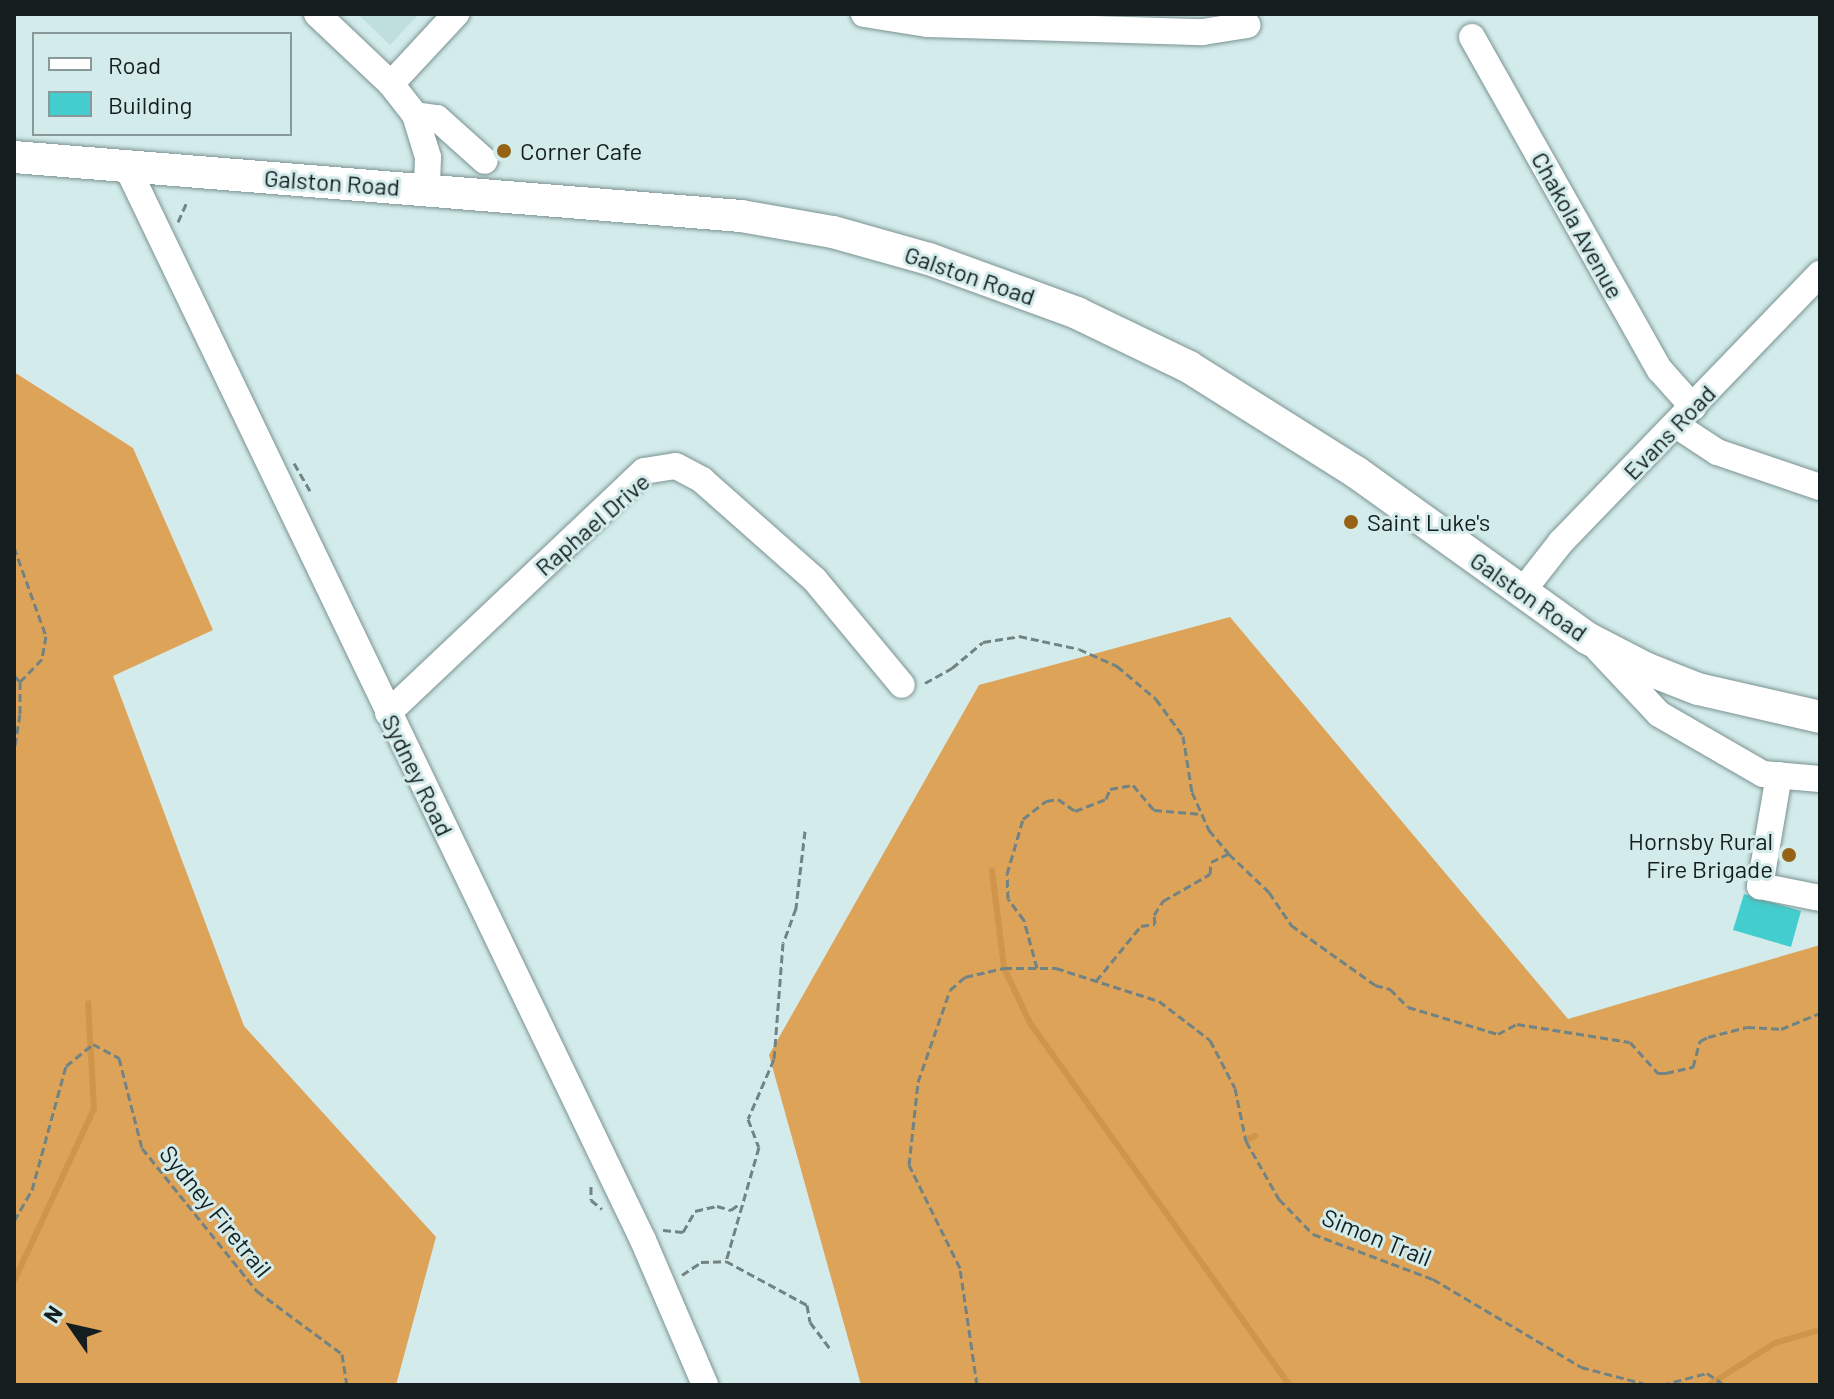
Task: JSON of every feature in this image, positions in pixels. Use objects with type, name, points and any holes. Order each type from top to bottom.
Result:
[{"type":"main road","name":"Galston Road","points":[[14,157],[427,189],[793,224],[902,251],[1006,285],[1077,313],[1189,367],[1356,472],[1587,638],[1698,689],[1820,717]]},
{"type":"street","points":[[317,14],[391,84],[415,115],[428,157],[427,189]]},
{"type":"street","points":[[391,84],[456,14]]},
{"type":"street","points":[[864,14],[928,24],[1188,32],[1247,25]]},
{"type":"street","name":"Chakola Avenue","points":[[1472,37],[1685,416],[1717,452],[1820,487]]},
{"type":"street","points":[[415,115],[437,118],[485,161]]},
{"type":"street","name":"Sydney Road","points":[[127,167],[643,1240],[705,1385]]},
{"type":"street","name":"Evans Road","points":[[1521,593],[1561,542],[1820,274]]},
{"type":"street","name":"Raphael Drive","points":[[388,713],[644,471],[676,466],[702,480],[815,580],[902,685]]},
{"type":"street","points":[[1587,638],[1659,714],[1763,774],[1820,779]]},
{"type":"street","points":[[1779,775],[1760,886],[1820,898]]},
{"type":"path","points":[[14,547],[46,636],[42,659],[20,682],[14,750]]},
{"type":"path","points":[[902,685],[924,684],[952,668],[983,642],[1019,636],[1079,649],[1117,666],[1156,699],[1183,736],[1192,792],[1202,814],[1229,854],[1269,892],[1291,925],[1375,985],[1390,989],[1408,1007],[1468,1029],[1498,1034],[1517,1024],[1630,1042],[1658,1073],[1666,1073],[1693,1067],[1700,1041],[1708,1037],[1747,1027],[1781,1029],[1820,1013]]},
{"type":"path","points":[[14,675],[20,682]]},
{"type":"path","points":[[14,765],[14,777]]},
{"type":"path","points":[[1037,968],[1024,920],[1008,899],[1007,874],[1023,819],[1046,801],[1058,799],[1075,811],[1106,799],[1110,789],[1133,785],[1154,810],[1202,814]]},
{"type":"path","points":[[726,1261],[759,1147],[748,1119],[774,1059],[783,943],[801,882],[805,831]]},
{"type":"path","points":[[1096,981],[1141,926],[1155,924],[1154,915],[1163,901],[1210,874],[1211,862],[1229,854]]},
{"type":"path","name":"Simon Trail","points":[[977,1385],[960,1268],[909,1165],[918,1082],[950,990],[965,977],[1037,968],[1056,968],[1159,1001],[1210,1040],[1235,1088],[1246,1141],[1279,1199],[1313,1234],[1433,1279],[1581,1367],[1649,1385]]},
{"type":"path","name":"Sydney Firetrail","points":[[14,1221],[32,1190],[66,1066],[93,1044],[119,1058],[142,1148],[257,1291],[342,1354],[347,1385]]},
{"type":"path","points":[[643,1240],[662,1229],[683,1232],[695,1211],[717,1206],[731,1210],[742,1201]]},
{"type":"path","points":[[665,1287],[701,1262],[726,1261],[807,1305],[810,1322],[832,1351]]},
{"type":"path","points":[[1662,1385],[1707,1373],[1724,1385]]},
{"type":"shaded area","points":[[358,14],[419,14],[390,45]]},
{"type":"shaded area","points":[[14,372],[133,448],[213,630],[113,676],[244,1026],[436,1237],[396,1385],[14,1385]]},
{"type":"shaded area","points":[[1230,617],[1568,1019],[1820,945],[1820,1385],[861,1385],[769,1055],[979,685]]},
{"type":"building","points":[[1744,894],[1801,911],[1791,947],[1733,930]]},
{"type":"waterway","points":[[992,871],[1004,968],[1030,1023],[1289,1385]]},
{"type":"waterway","points":[[14,1281],[94,1109],[88,1003]]},
{"type":"waterway","points":[[1247,1140],[1255,1136]]},
{"type":"waterway","points":[[1709,1385],[1775,1343],[1820,1330]]},
{"type":"place","name":"Corner Cafe","points":[[504,151]]},
{"type":"place","name":"Saint Luke's","points":[[1351,522]]},
{"type":"place","name":"Hornsby Rural Fire Brigade","points":[[1789,855]]}]
